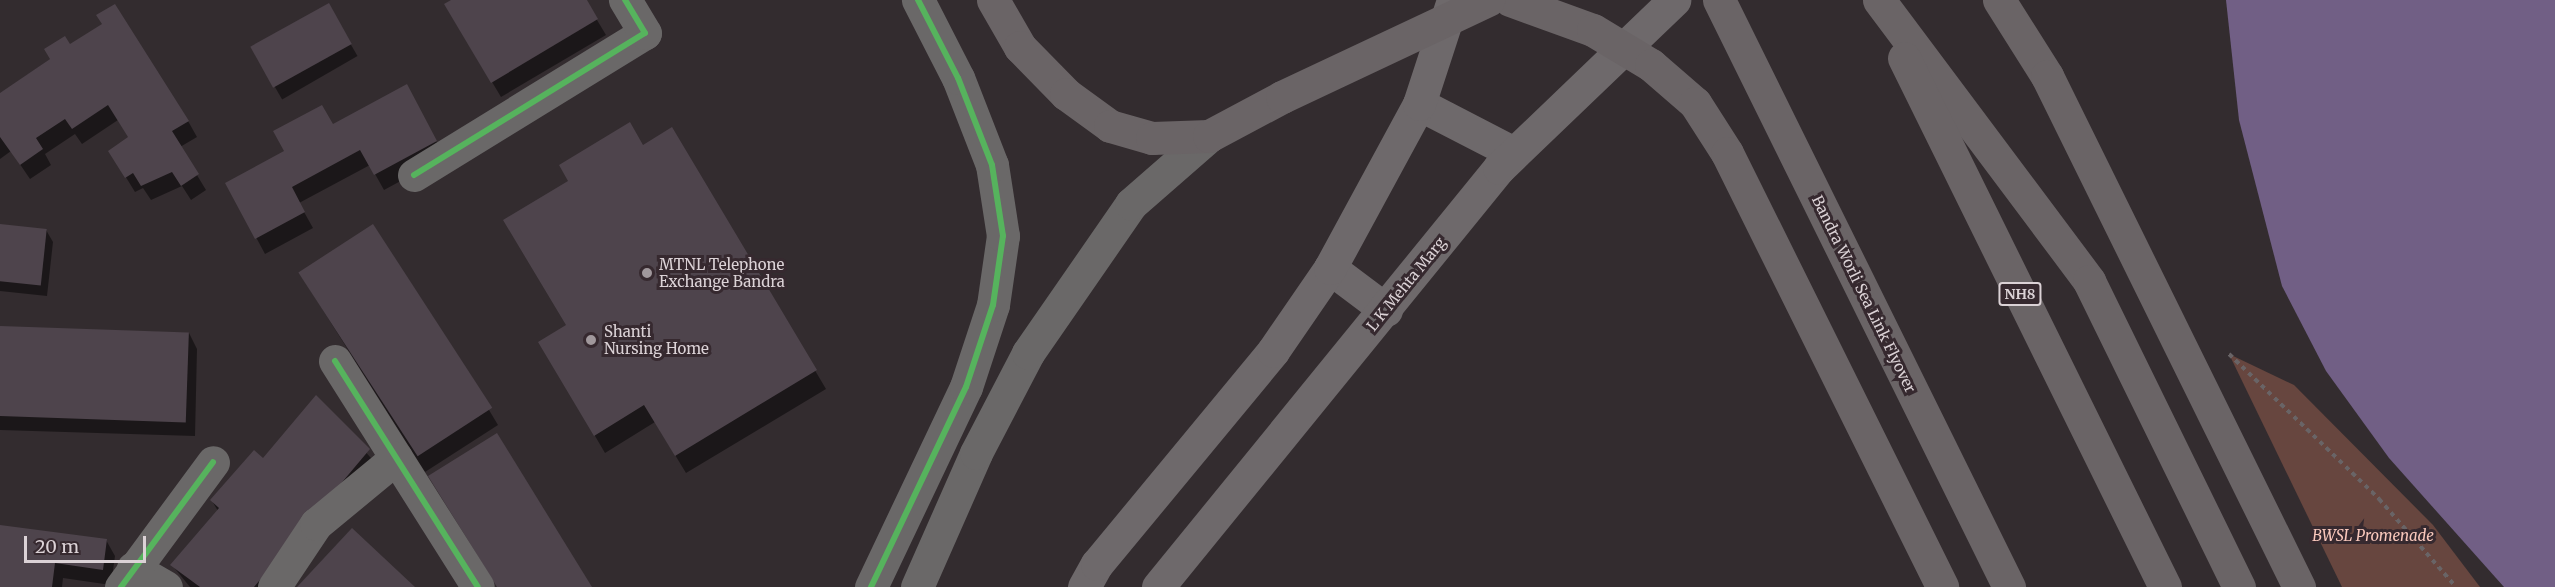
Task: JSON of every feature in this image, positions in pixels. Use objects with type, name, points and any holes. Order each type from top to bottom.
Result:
[{"type":"highway","points":[[993,0],[1020,47],[1066,94],[1110,126],[1152,138],[1209,136],[1281,97],[1488,0]]},
{"type":"highway","points":[[1510,0],[1593,30],[1651,65],[1695,104],[1727,153],[1942,587]]},
{"type":"highway","name":"Bandra Worli Sea Link Flyover","points":[[1719,0],[2009,587]]},
{"type":"highway","points":[[1877,0],[2090,281],[2239,587]]},
{"type":"highway","name":"NH8","points":[[1877,0],[2165,587]]},
{"type":"highway","points":[[1999,0],[2047,76],[2299,587]]},
{"type":"main road","points":[[1084,587],[1097,564],[1273,351],[1330,268],[1419,104],[1453,0]]},
{"type":"main road","name":"L K Mehta Marg","points":[[1158,587],[1514,153],[1674,0]]},
{"type":"main road","points":[[1419,104],[1514,153]]},
{"type":"main road","points":[[1330,268],[1386,310]]},
{"type":"street","points":[[414,175],[645,33],[625,0]]},
{"type":"street","points":[[871,587],[966,387],[993,306],[1003,236],[992,165],[958,78],[918,0]]},
{"type":"street","points":[[917,587],[976,453],[1041,333],[1131,204],[1209,136]]},
{"type":"street","points":[[335,361],[478,587]]},
{"type":"street","points":[[274,587],[316,524],[396,458]]},
{"type":"street","points":[[166,587],[127,577],[213,462]]},
{"type":"path","points":[[2229,354],[2379,499],[2456,587]]},
{"type":"green space","name":"BWSL Promenade","points":[[2229,354],[2294,385],[2433,525],[2480,587],[2342,587]]},
{"type":"shaded area","points":[[2226,0],[2555,0],[2555,587],[2504,587],[2389,458],[2326,371],[2282,286],[2239,120]]},
{"type":"building","points":[[451,0],[587,0],[598,19],[491,83],[444,4]]},
{"type":"building","points":[[329,3],[352,44],[273,88],[250,47]]},
{"type":"building","points":[[115,4],[189,121],[172,131],[199,174],[181,186],[172,172],[141,186],[133,173],[125,178],[108,151],[128,137],[108,105],[72,129],[65,119],[36,138],[43,149],[20,165],[0,137],[0,93],[50,59],[44,49],[65,36],[70,44],[102,24],[96,15]]},
{"type":"building","points":[[407,84],[437,141],[374,175],[360,150],[292,187],[305,212],[255,239],[225,183],[284,151],[273,131],[322,105],[333,124]]},
{"type":"building","name":"MTNL Telephone Exchange Bandra","points":[[630,122],[643,145],[672,127],[817,370],[675,456],[644,405],[594,436],[538,342],[566,325],[503,220],[568,181],[559,165]]},
{"type":"building","points":[[0,224],[47,229],[41,286],[0,281]]},
{"type":"building","points":[[373,224],[492,408],[418,456],[298,272]]},
{"type":"building","points":[[0,326],[189,333],[186,423],[0,416]]},
{"type":"building","points":[[316,395],[370,449],[254,587],[200,587],[170,565],[219,508],[210,500],[254,450],[263,458]]},
{"type":"building","points":[[497,433],[592,587],[497,587],[428,476]]},
{"type":"building","points":[[0,525],[107,539],[103,570],[55,563],[52,587],[0,587]]},
{"type":"building","points":[[352,528],[415,587],[297,587]]},
{"type":"cycle path","points":[[414,175],[645,33],[625,0]]},
{"type":"cycle path","points":[[871,587],[966,387],[993,305],[1003,236],[992,165],[958,78],[918,0]]},
{"type":"cycle path","points":[[335,361],[478,587]]},
{"type":"cycle path","points":[[121,587],[213,462]]},
{"type":"place","name":"MTNL Telephone Exchange Bandra","points":[[647,273]]},
{"type":"place","name":"Shanti Nursing Home","points":[[591,340]]}]
